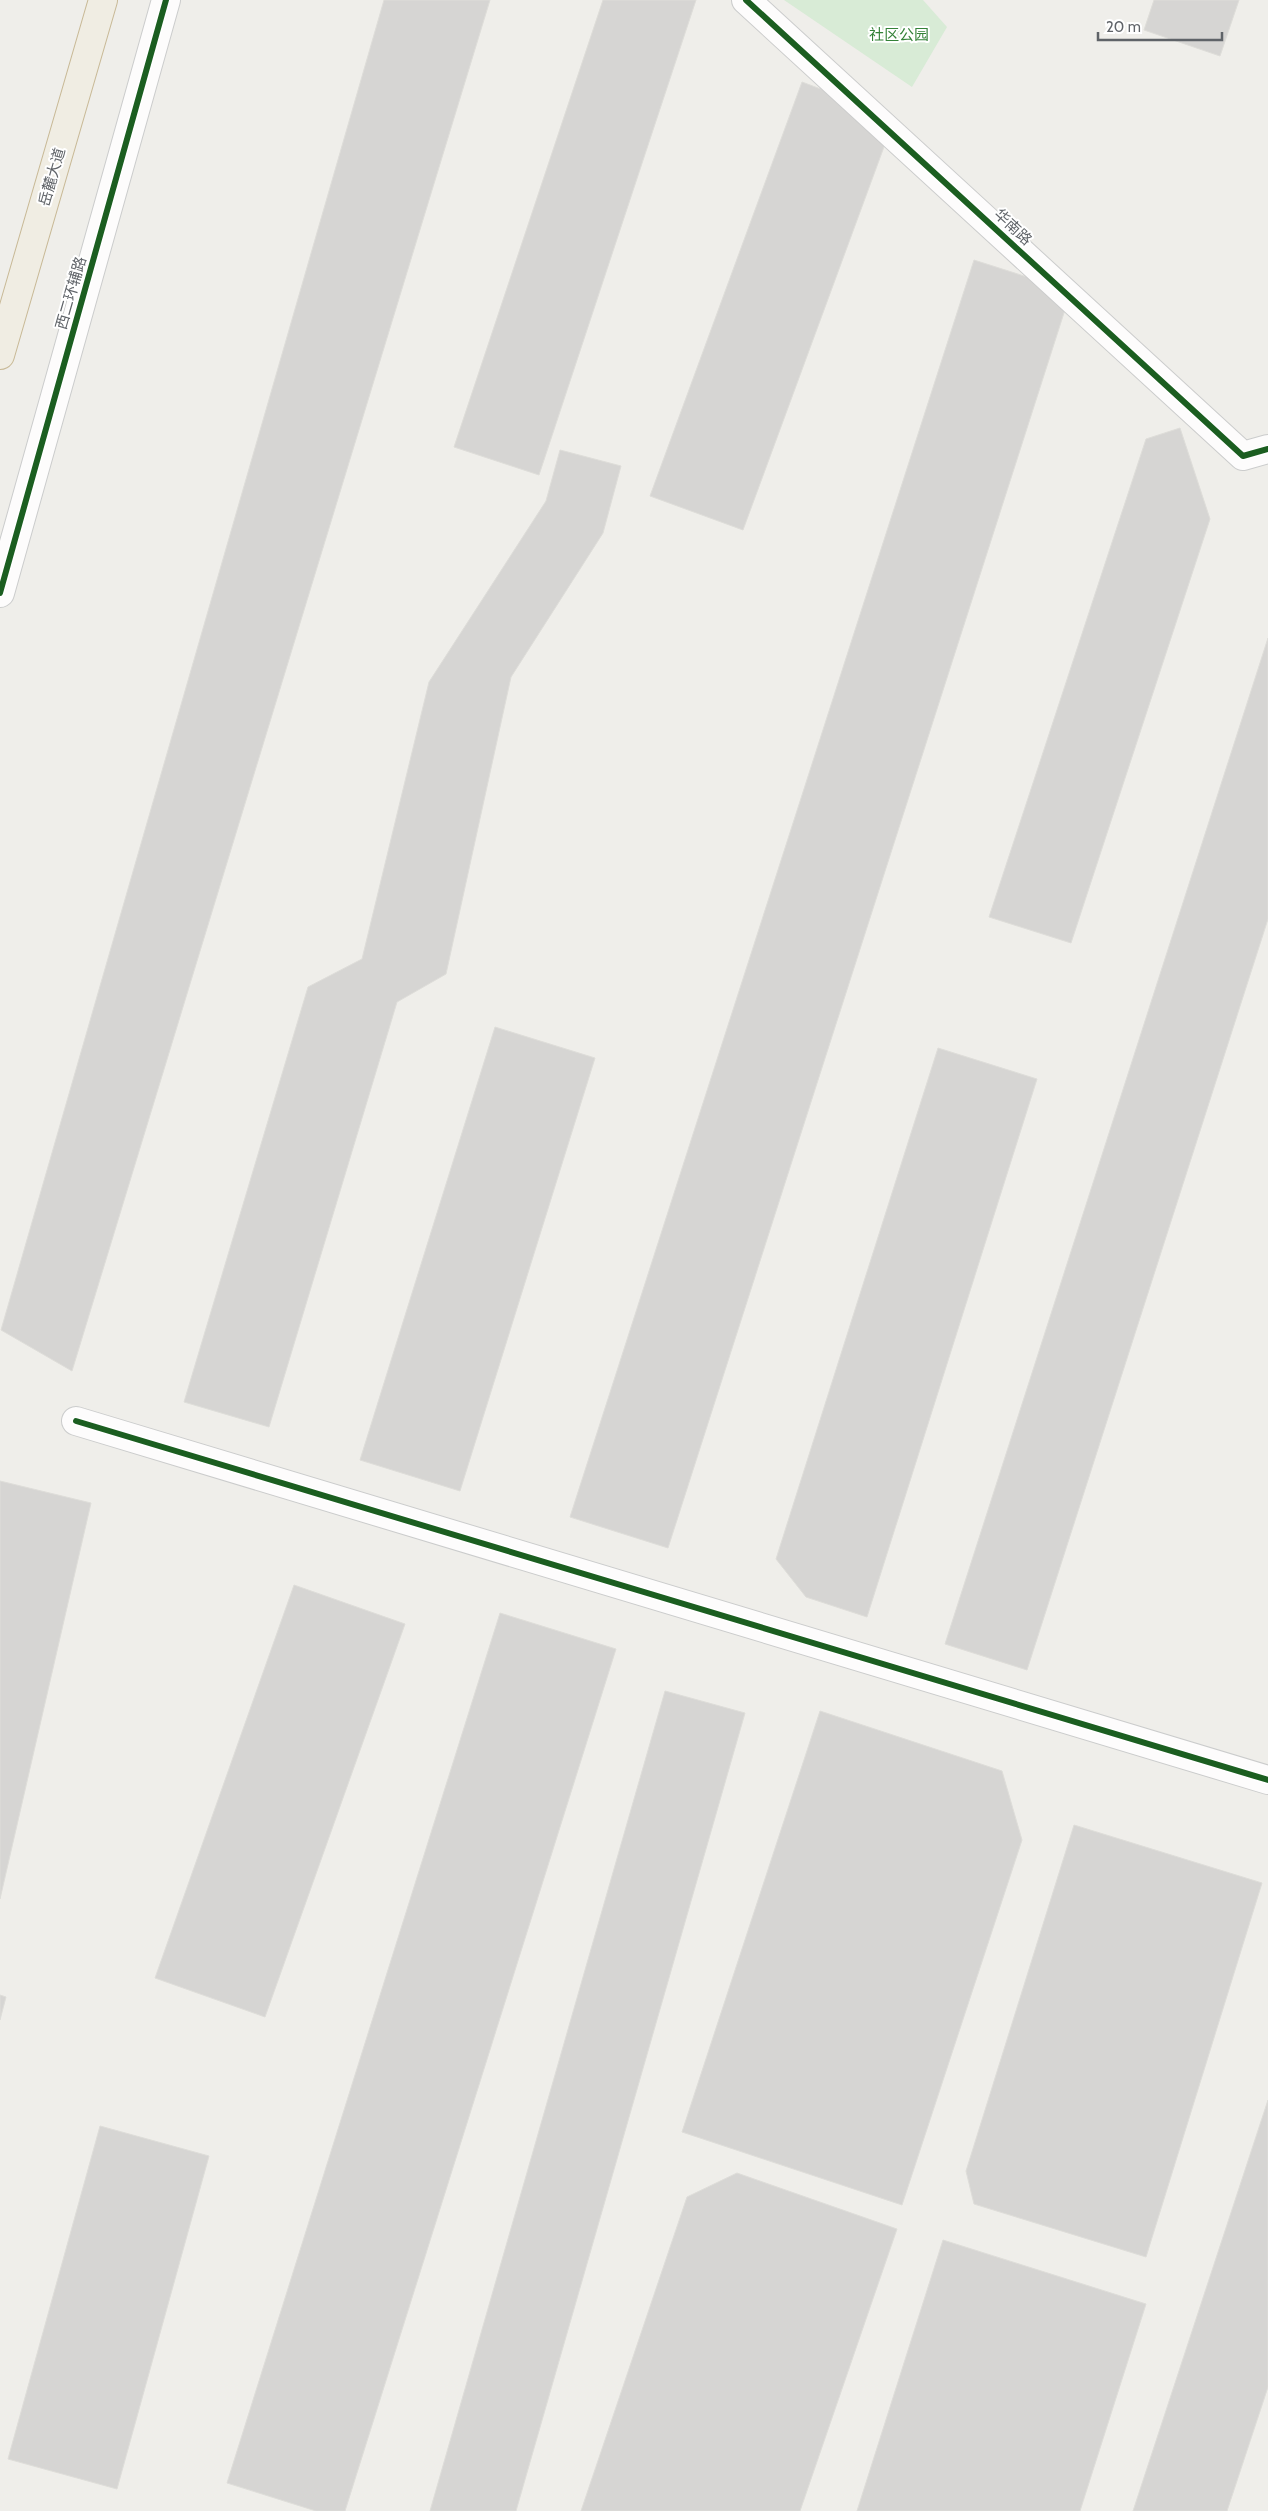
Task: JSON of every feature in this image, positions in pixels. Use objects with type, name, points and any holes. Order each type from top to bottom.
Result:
[{"type":"highway","name":"岳麓大道","points":[[0,355],[103,0]]},
{"type":"street","name":"西二环辅路","points":[[0,592],[166,0]]},
{"type":"street","name":"华南路","points":[[746,0],[1243,456],[1268,449]]},
{"type":"street","points":[[76,1421],[1268,1780]]},
{"type":"green space","name":"社区公园","points":[[784,0],[923,0],[947,27],[912,87]]},
{"type":"building","points":[[384,0],[490,0],[72,1371],[1,1330]]},
{"type":"building","points":[[603,0],[696,0],[539,475],[454,447]]},
{"type":"building","points":[[1154,0],[1239,0],[1220,56],[1144,30]]},
{"type":"building","points":[[802,82],[895,117],[743,530],[650,496]]},
{"type":"building","points":[[974,260],[1071,291],[668,1548],[570,1517]]},
{"type":"building","points":[[1180,428],[1210,519],[1071,943],[989,917],[1146,439]]},
{"type":"building","points":[[560,450],[621,466],[603,533],[511,677],[446,974],[397,1002],[269,1427],[184,1402],[308,987],[362,959],[429,682],[546,501]]},
{"type":"building","points":[[1268,638],[1268,919],[1027,1670],[945,1644]]},
{"type":"building","points":[[495,1027],[595,1058],[460,1491],[360,1460]]},
{"type":"building","points":[[938,1048],[1037,1079],[867,1617],[806,1597],[776,1559]]},
{"type":"building","points":[[0,1481],[91,1503],[0,1899]]},
{"type":"building","points":[[294,1585],[405,1624],[265,2017],[155,1978]]},
{"type":"building","points":[[500,1613],[616,1649],[345,2511],[316,2511],[227,2483]]},
{"type":"building","points":[[665,1691],[745,1713],[516,2511],[430,2511]]},
{"type":"building","points":[[820,1711],[1002,1771],[1022,1840],[902,2205],[682,2132]]},
{"type":"building","points":[[1074,1825],[1262,1883],[1146,2257],[974,2204],[966,2171]]},
{"type":"building","points":[[0,1995],[6,1997],[0,2020]]},
{"type":"building","points":[[1268,2100],[1268,2387],[1227,2511],[1133,2511]]},
{"type":"building","points":[[100,2126],[209,2156],[117,2489],[8,2459]]},
{"type":"building","points":[[737,2173],[897,2229],[800,2511],[581,2511],[687,2197]]},
{"type":"building","points":[[943,2240],[1146,2304],[1080,2511],[857,2511]]},
{"type":"cycle path","points":[[0,593],[166,0]]},
{"type":"cycle path","points":[[746,0],[1243,456],[1268,449]]},
{"type":"cycle path","points":[[76,1421],[1268,1780]]}]
